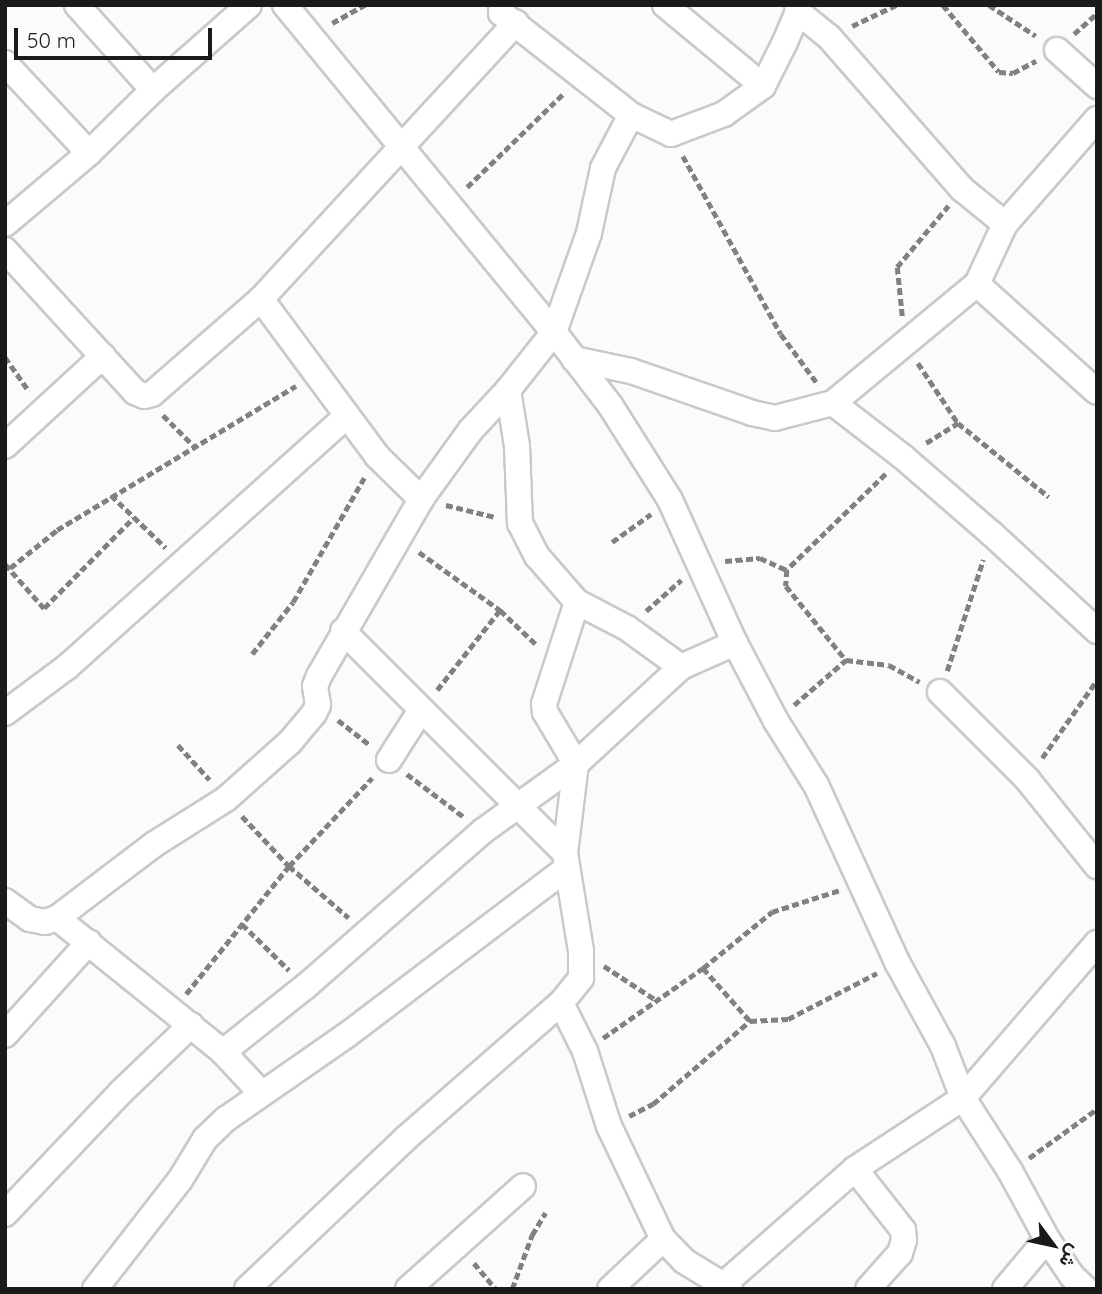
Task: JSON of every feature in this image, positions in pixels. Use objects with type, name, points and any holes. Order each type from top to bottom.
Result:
[{"type":"street","points":[[76,5],[153,90]]},
{"type":"street","points":[[9,215],[89,153],[153,90],[249,5]]},
{"type":"street","points":[[285,5],[554,332],[610,405],[670,500],[735,643],[776,721],[816,785],[897,962],[931,1022],[963,1098],[1077,1284]]},
{"type":"street","points":[[665,5],[763,86]]},
{"type":"street","points":[[5,250],[135,391],[144,396],[152,394],[261,299],[401,144],[509,14],[631,115],[671,134],[724,114],[763,86],[797,9],[829,37],[962,189],[1005,224]]},
{"type":"street","points":[[1057,50],[1097,86]]},
{"type":"street","points":[[5,63],[89,153]]},
{"type":"street","points":[[5,901],[30,919],[45,922],[57,918],[153,845],[226,799],[290,742],[318,705],[315,686],[343,631],[421,499],[470,430],[508,390],[554,332],[589,233],[603,168],[631,115]]},
{"type":"street","points":[[574,359],[631,371],[752,413],[775,418],[833,403],[978,284],[1005,224],[1097,119]]},
{"type":"street","points":[[978,284],[1097,392]]},
{"type":"street","points":[[261,299],[377,456],[421,499]]},
{"type":"street","points":[[5,446],[103,356]]},
{"type":"street","points":[[508,390],[517,446],[520,523],[537,556],[577,601],[626,628],[681,667]]},
{"type":"street","points":[[833,403],[903,457],[992,534],[1097,631]]},
{"type":"street","points":[[5,713],[67,667],[347,416]]},
{"type":"street","points":[[247,1289],[406,1139],[561,1003],[581,978],[581,951],[566,861],[576,764],[545,712],[545,695],[558,666],[577,601]]},
{"type":"street","points":[[343,631],[566,861]]},
{"type":"street","points":[[223,1052],[306,986],[483,831],[576,764],[681,667],[735,643]]},
{"type":"street","points":[[940,692],[1027,779],[1097,866]]},
{"type":"street","points":[[389,760],[421,710]]},
{"type":"street","points":[[95,1289],[180,1180],[205,1139],[226,1119],[347,1035],[566,861]]},
{"type":"street","points":[[57,918],[223,1052],[262,1094]]},
{"type":"street","points":[[5,1035],[89,942]]},
{"type":"street","points":[[561,1003],[586,1051],[610,1126],[663,1239],[684,1261],[726,1287],[855,1169],[963,1098],[1097,943]]},
{"type":"street","points":[[5,1214],[121,1092],[181,1018]]},
{"type":"street","points":[[855,1169],[903,1230],[904,1240],[900,1253],[868,1289]]},
{"type":"street","points":[[408,1289],[523,1185]]},
{"type":"street","points":[[610,1289],[663,1239]]},
{"type":"street","points":[[1004,1289],[1047,1239]]},
{"type":"path","points":[[310,35],[365,5]]},
{"type":"path","points":[[829,37],[896,5]]},
{"type":"path","points":[[943,5],[999,72],[1013,73],[1057,50],[989,5]]},
{"type":"path","points":[[449,205],[583,75]]},
{"type":"path","points":[[671,134],[781,334],[833,403]]},
{"type":"path","points":[[962,189],[897,267],[905,344],[958,424],[1049,496]]},
{"type":"path","points":[[5,357],[42,411]]},
{"type":"path","points":[[133,517],[44,608],[8,566],[111,495],[318,373]]},
{"type":"path","points":[[144,396],[195,447]]},
{"type":"path","points":[[958,424],[903,457],[787,570],[786,586],[846,660],[889,665],[940,692],[992,534]]},
{"type":"path","points":[[251,654],[293,602],[377,456]]},
{"type":"path","points":[[111,495],[182,563]]},
{"type":"path","points":[[421,499],[520,523]]},
{"type":"path","points":[[612,542],[670,500]]},
{"type":"path","points":[[398,537],[500,610],[558,666]]},
{"type":"path","points":[[626,628],[700,563],[760,558],[787,570]]},
{"type":"path","points":[[421,710],[500,610]]},
{"type":"path","points":[[776,721],[846,660]]},
{"type":"path","points":[[1027,779],[1097,680]]},
{"type":"path","points":[[318,705],[483,831]]},
{"type":"path","points":[[177,745],[289,866],[366,932]]},
{"type":"path","points":[[181,1018],[242,924],[289,866],[389,760]]},
{"type":"path","points":[[586,1051],[703,968],[772,912],[862,883]]},
{"type":"path","points":[[242,924],[306,986]]},
{"type":"path","points":[[581,951],[656,1000]]},
{"type":"path","points":[[610,1126],[653,1104],[750,1021],[788,1019],[897,962]]},
{"type":"path","points":[[703,968],[750,1021]]},
{"type":"path","points":[[1010,1171],[1097,1109]]},
{"type":"path","points":[[512,1289],[532,1235],[545,1213]]},
{"type":"path","points":[[458,1243],[496,1289]]}]
